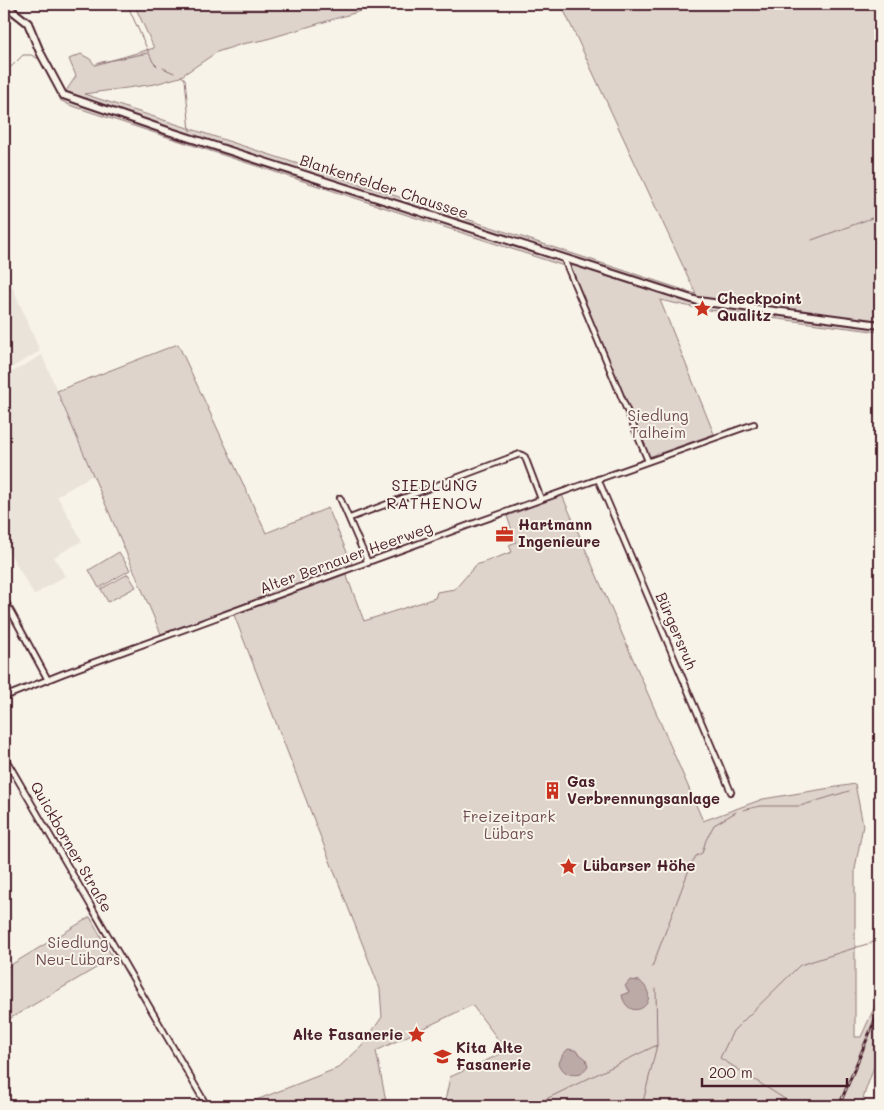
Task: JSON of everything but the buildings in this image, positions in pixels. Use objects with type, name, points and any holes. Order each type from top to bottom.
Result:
[{"type":"street","points":[[4,4],[7,9]]},
{"type":"street","name":"Blankenfelder Chaussee","points":[[7,9],[28,22],[40,52],[63,95],[168,131],[698,301],[880,325]]},
{"type":"street","points":[[564,259],[648,461]]},
{"type":"street","name":"Alter Bernauer Heerweg","points":[[4,697],[542,499],[754,424]]},
{"type":"street","points":[[350,518],[520,454],[525,457],[542,499]]},
{"type":"street","name":"Bürgersruh","points":[[598,479],[732,792]]},
{"type":"street","points":[[340,498],[368,563]]},
{"type":"street","points":[[4,599],[48,680]]},
{"type":"street","name":"Quickborner Straße","points":[[4,756],[207,1106]]},
{"type":"shaded area","points":[[4,267],[40,351],[4,372]]},
{"type":"shaded area","points":[[42,355],[93,475],[57,496],[82,541],[54,557],[65,576],[34,595],[4,543],[4,377]]},
{"type":"shaded area","points":[[630,980],[640,981],[647,989],[649,997],[643,1008],[631,1009],[626,1004],[622,995],[629,992],[625,986]]},
{"type":"shaded area","points":[[568,1049],[575,1050],[586,1059],[588,1066],[581,1074],[573,1075],[567,1073],[561,1067],[559,1063],[563,1054]]},
{"type":"green space","name":"Siedlung Talheim","points":[[134,4],[384,4],[217,52],[180,77],[155,84],[84,94],[696,294],[561,4],[880,4],[880,332],[701,309],[660,300],[714,434],[646,458],[567,267],[69,105],[60,100],[76,76],[69,59],[81,54],[90,59],[95,65],[154,48]]},
{"type":"green space","points":[[178,344],[266,533],[328,508],[352,564],[161,634],[57,391]]},
{"type":"green space","name":"Freizeitpark Lübars","points":[[562,495],[703,821],[763,799],[855,784],[863,825],[855,869],[855,1037],[861,1037],[880,995],[880,1051],[861,1106],[444,1106],[450,1077],[507,1051],[472,1005],[376,1051],[387,1106],[241,1106],[338,1068],[362,1046],[382,1017],[380,989],[234,615],[346,574],[364,621],[435,598],[437,592],[455,589],[476,565],[512,552],[509,545],[516,542],[507,516]]},
{"type":"green space","points":[[119,552],[130,570],[99,588],[89,570]]},
{"type":"green space","points":[[128,574],[136,587],[108,602],[101,589]]},
{"type":"green space","name":"Siedlung Neu-Lübars","points":[[90,917],[113,958],[4,1022],[4,969]]},
{"type":"waterway","points":[[127,4],[153,62],[157,66]]},
{"type":"waterway","points":[[97,63],[148,53]]},
{"type":"waterway","points":[[11,67],[23,55],[31,55],[41,60]]},
{"type":"waterway","points":[[163,68],[174,73]]},
{"type":"waterway","points":[[181,76],[185,79],[190,131]]},
{"type":"waterway","points":[[812,240],[880,215]]},
{"type":"waterway","points":[[743,810],[760,806],[800,806],[849,791]]},
{"type":"waterway","points":[[691,864],[696,856],[702,853],[714,825],[736,812]]},
{"type":"waterway","points":[[652,967],[690,867]]},
{"type":"waterway","points":[[796,1106],[720,1058],[733,1031],[800,965],[880,940]]},
{"type":"waterway","points":[[642,1106],[657,1045],[656,989]]},
{"type":"waterway","points":[[540,1102],[657,1045]]},
{"type":"railway","points":[[839,1106],[880,1008]]},
{"type":"place","name":"Checkpoint Qualitz","points":[[703,308]]},
{"type":"place","name":"Hartmann Ingenieure","points":[[504,534]]},
{"type":"place","name":"Gas Verbrennungsanlage","points":[[553,791]]},
{"type":"place","name":"Lübarser Höhe","points":[[569,866]]},
{"type":"place","name":"Alte Fasanerie","points":[[417,1035]]},
{"type":"place","name":"Kita Alte Fasanerie","points":[[442,1057]]},
{"type":"district","name":"SIEDLUNG RATHENOW","points":[[435,494]]}]
